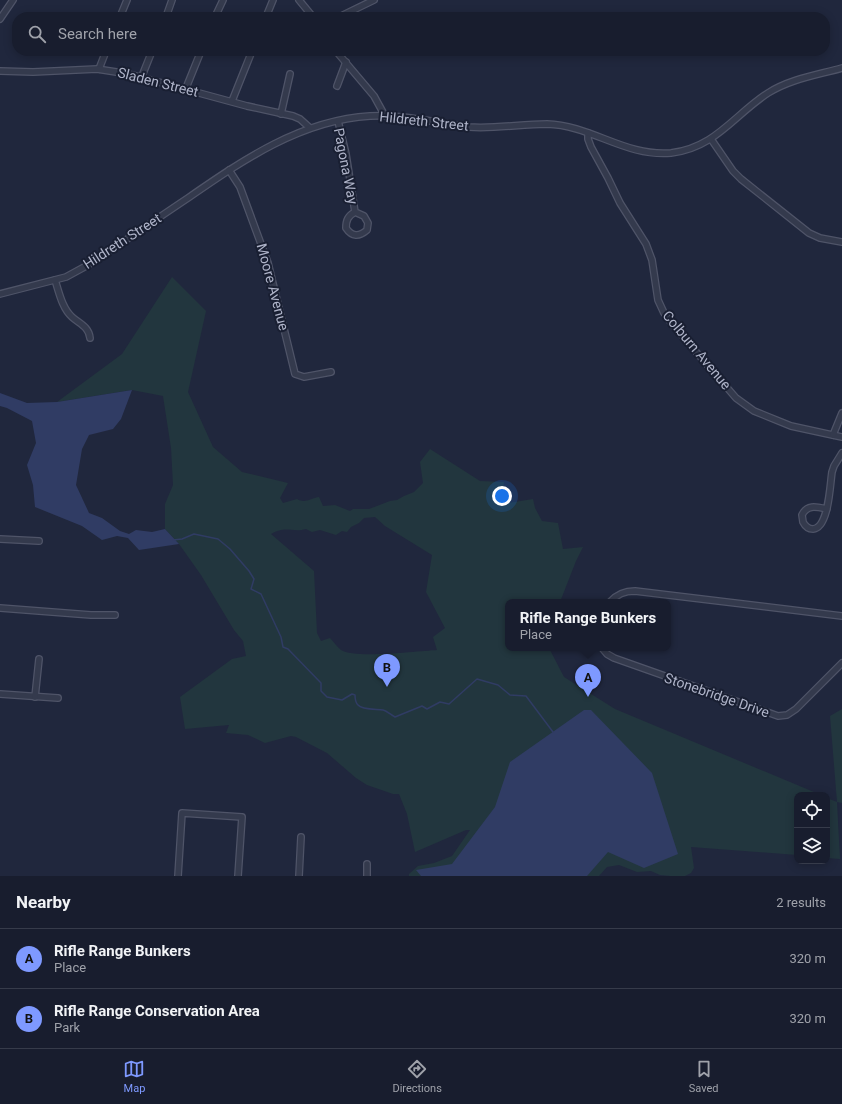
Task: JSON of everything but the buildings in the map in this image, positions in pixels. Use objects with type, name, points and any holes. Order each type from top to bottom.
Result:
[{"type":"street","points":[[0,20],[13,0]]},
{"type":"street","points":[[122,12],[127,0]]},
{"type":"street","points":[[168,12],[172,0]]},
{"type":"street","points":[[218,12],[222,0]]},
{"type":"street","points":[[268,12],[273,0]]},
{"type":"street","points":[[299,0],[309,12]]},
{"type":"street","points":[[349,12],[374,0]]},
{"type":"street","points":[[99,69],[104,56]]},
{"type":"street","points":[[142,76],[150,56]]},
{"type":"street","points":[[186,88],[199,56]]},
{"type":"street","points":[[232,101],[250,56]]},
{"type":"street","points":[[341,56],[374,96],[385,116]]},
{"type":"street","points":[[337,86],[346,62]]},
{"type":"street","name":"Hildreth Street","points":[[0,294],[66,277],[88,265],[229,170],[284,138],[310,128],[338,121],[369,116],[409,117],[471,127],[494,128],[548,124],[588,133],[641,152],[657,154],[672,153],[690,149],[711,139],[723,131],[767,94],[785,84],[842,68]]},
{"type":"street","name":"Sladen Street","points":[[0,71],[33,72],[99,69],[142,76],[300,119],[310,128]]},
{"type":"street","points":[[281,114],[290,74]]},
{"type":"street","name":"Pagona Way","points":[[338,121],[346,154],[355,212]]},
{"type":"street","name":"Colburn Avenue","points":[[588,133],[588,139],[591,147],[620,203],[646,244],[652,260],[658,300],[664,313],[672,324],[736,398],[754,411],[791,426],[842,437]]},
{"type":"street","points":[[711,139],[733,171],[748,185],[809,233],[820,238],[842,242]]},
{"type":"street","name":"Moore Avenue","points":[[229,170],[240,187],[268,263],[295,374],[304,377],[331,372]]},
{"type":"street","name":"Pagona Way","points":[[355,212],[364,216],[368,223],[367,230],[359,235],[350,233],[346,228],[347,219],[355,212]]},
{"type":"street","points":[[55,280],[68,313],[88,330],[90,338]]},
{"type":"street","points":[[833,435],[842,413]]},
{"type":"street","points":[[827,509],[812,507],[806,509],[802,515],[804,525],[810,528],[818,527],[823,520],[827,509],[832,472],[842,453]]},
{"type":"street","points":[[0,539],[39,541]]},
{"type":"street","points":[[612,599],[622,592],[634,591],[842,616]]},
{"type":"street","points":[[0,608],[91,616],[115,615]]},
{"type":"street","name":"Stonebridge Drive","points":[[606,651],[614,658],[778,716],[787,715],[796,709],[842,663]]},
{"type":"street","points":[[35,696],[39,659]]},
{"type":"street","points":[[0,694],[58,698]]},
{"type":"street","points":[[178,876],[182,813],[242,817],[238,876]]},
{"type":"street","points":[[299,876],[301,837]]},
{"type":"street","points":[[367,864],[367,876]]},
{"type":"shaded area","points":[[172,277],[206,311],[188,392],[213,447],[242,472],[288,483],[280,498],[283,503],[297,499],[305,501],[319,497],[323,506],[335,505],[350,511],[353,509],[369,509],[397,500],[414,492],[423,483],[420,462],[430,449],[480,481],[504,482],[503,500],[508,503],[533,499],[535,508],[542,521],[558,523],[563,549],[583,547],[561,599],[505,599],[505,651],[551,651],[564,677],[615,709],[814,792],[794,792],[794,855],[691,847],[694,868],[691,873],[685,876],[660,875],[651,871],[637,872],[619,865],[607,867],[599,876],[409,876],[409,874],[418,866],[434,863],[452,856],[470,830],[466,830],[415,852],[407,814],[399,794],[393,794],[367,785],[356,778],[327,753],[296,737],[291,736],[265,743],[248,735],[226,733],[229,725],[185,729],[180,697],[232,659],[246,656],[243,641],[234,630],[201,575],[179,544],[165,529],[165,504],[173,485],[171,448],[163,396],[132,390],[57,402],[122,354]],"holes":[[[375,517],[385,526],[432,555],[426,592],[445,628],[433,637],[437,650],[387,654],[348,653],[341,650],[330,638],[321,641],[317,633],[314,571],[271,534],[281,530],[306,529],[312,532],[320,530],[336,535],[342,531],[347,532],[351,527],[359,523],[364,518]]]},
{"type":"shaded area","points":[[842,709],[842,803],[837,802],[830,716]]},
{"type":"shaded area","points":[[830,799],[837,802],[840,859],[830,858]]},
{"type":"water","points":[[132,390],[121,419],[113,429],[89,435],[82,449],[76,485],[89,513],[102,518],[120,531],[129,534],[136,530],[152,532],[165,529],[179,544],[139,550],[128,538],[117,536],[102,540],[82,526],[35,507],[33,485],[27,465],[36,443],[32,421],[0,406],[0,393],[27,403],[57,402]]},
{"type":"water","points":[[584,710],[591,710],[652,773],[678,854],[644,868],[608,852],[587,876],[421,876],[416,870],[452,864],[495,807],[510,762]]},
{"type":"waterway","points":[[173,540],[182,539],[194,534],[218,539],[230,549],[254,579],[251,589],[261,594],[281,637],[283,647],[288,649],[321,683],[321,691],[327,697],[342,700],[352,694],[355,695],[355,699],[360,707],[366,709],[383,710],[395,717],[422,706],[427,709],[440,702],[449,704],[477,679],[498,685],[510,695],[526,696],[553,732]]},
{"type":"place","name":"Rifle Range Conservation Area","points":[[387,687]]},
{"type":"place","name":"Rifle Range Bunkers","points":[[588,697]]}]
